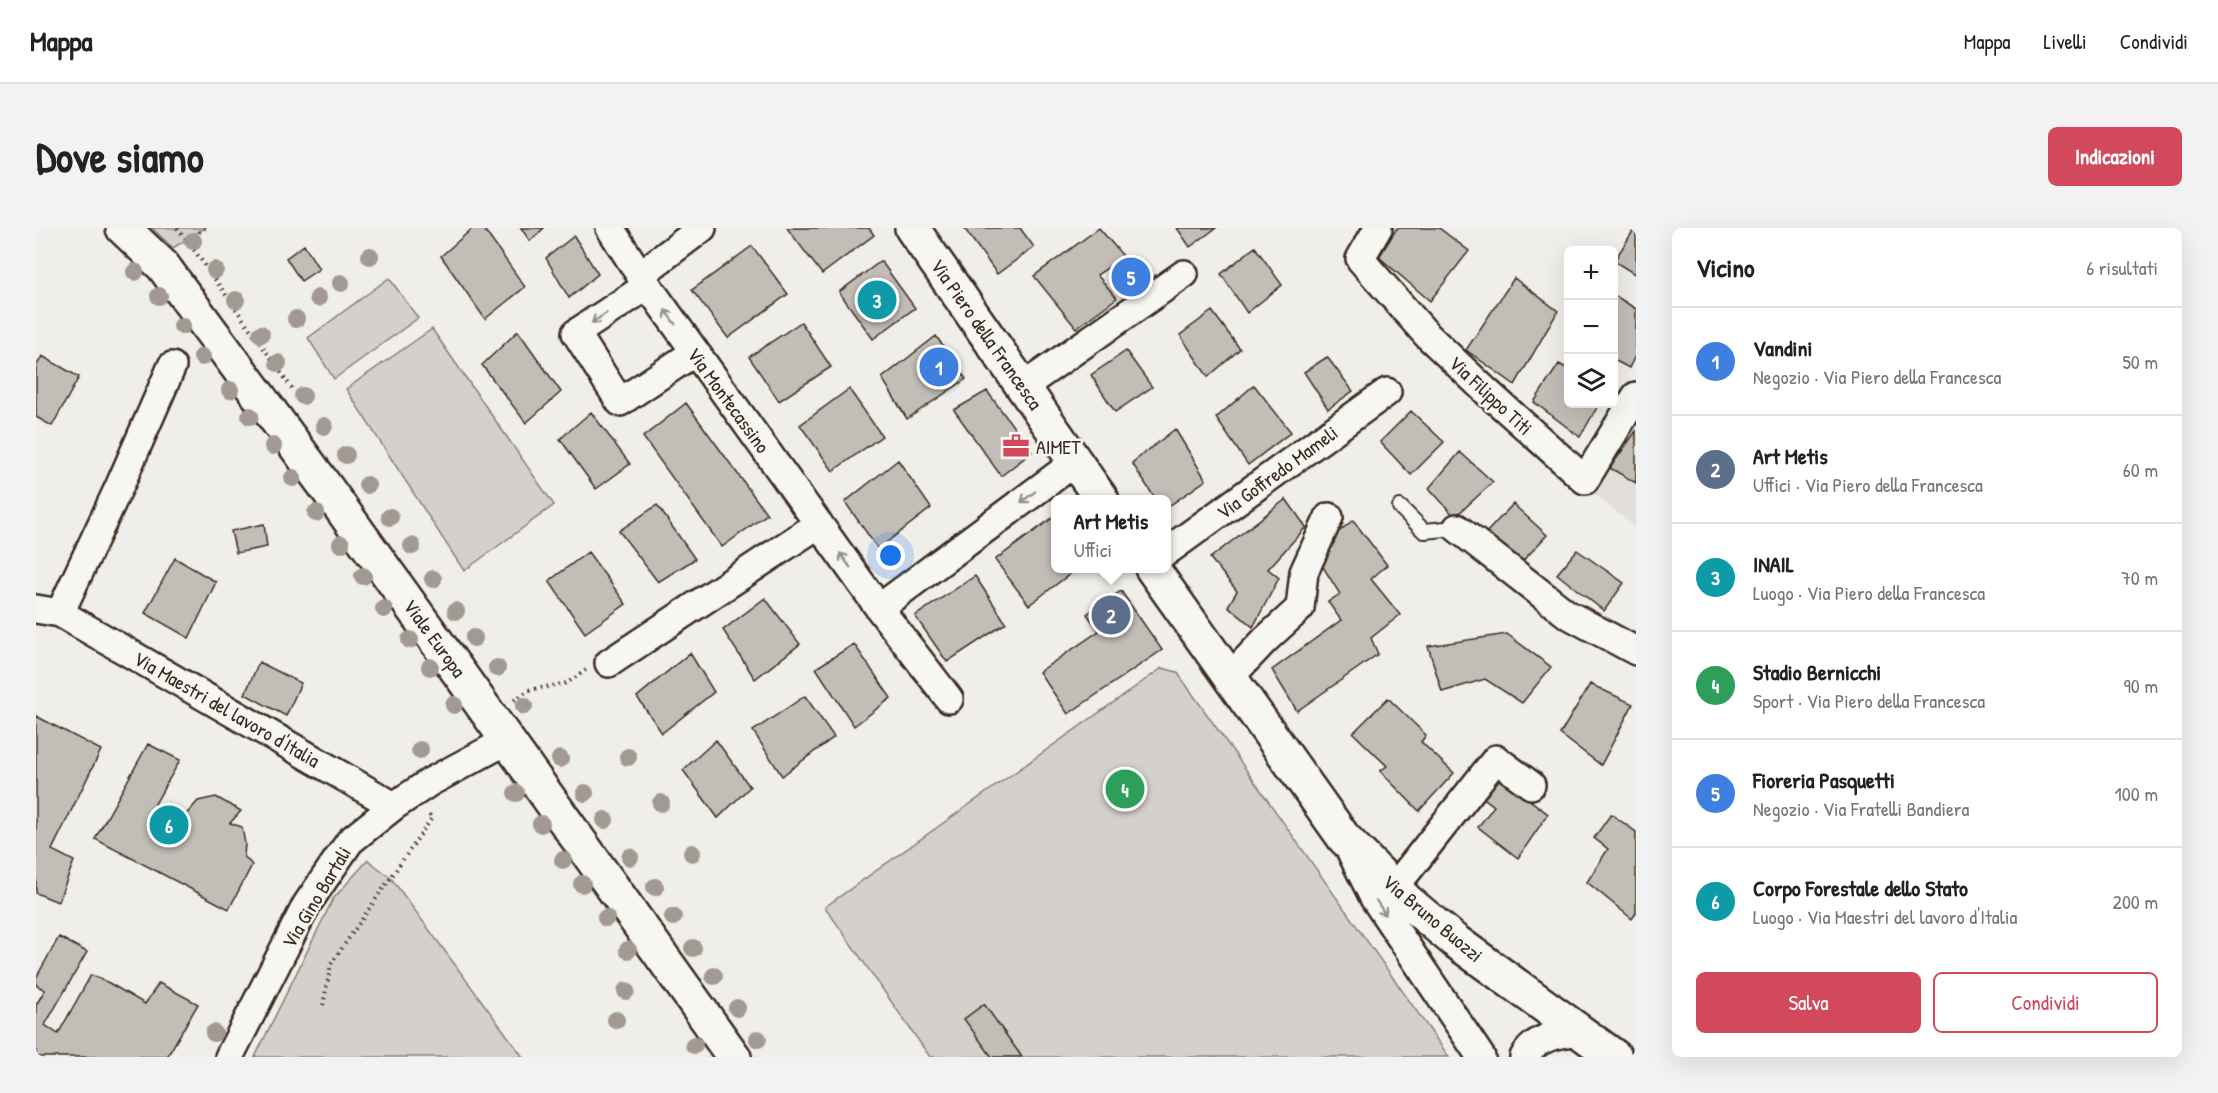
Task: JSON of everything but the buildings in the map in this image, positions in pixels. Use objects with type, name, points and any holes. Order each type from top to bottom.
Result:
[{"type":"main road","name":"Viale Europa","points":[[123,228],[163,266],[328,490],[734,1057]]},
{"type":"main road","name":"Via Piero della Francesca","points":[[916,230],[1098,495]]},
{"type":"main road","points":[[1156,573],[1230,677]]},
{"type":"main road","name":"Via Bruno Buozzi","points":[[1230,677],[1344,838],[1394,888],[1455,941],[1615,1057]]},
{"type":"street","name":"Via Montecassino","points":[[610,228],[643,280],[879,608],[949,699]]},
{"type":"street","points":[[695,352],[620,402],[576,333],[643,280],[702,228]]},
{"type":"street","name":"Via Filippo Titi","points":[[1378,228],[1360,259],[1436,343],[1486,392],[1585,480],[1636,396]]},
{"type":"street","points":[[1024,386],[1184,274]]},
{"type":"street","name":"Via Maestri del lavoro d'Italia","points":[[172,366],[120,485],[48,611],[403,800]]},
{"type":"street","name":"Via Goffredo Mameli","points":[[1171,549],[1387,392]]},
{"type":"street","points":[[879,608],[1075,462]]},
{"type":"street","points":[[1230,677],[1264,640],[1300,608],[1304,572],[1329,517]]},
{"type":"street","points":[[609,663],[819,524]]},
{"type":"street","points":[[1457,528],[1567,614],[1636,651]]},
{"type":"street","name":"Via Gino Bartali","points":[[229,1057],[307,904],[350,841],[430,782],[508,740]]},
{"type":"street","points":[[1394,888],[1496,759],[1531,785]]},
{"type":"street","points":[[1344,838],[1374,898],[1481,1057]]},
{"type":"street","points":[[1524,1057],[1539,1041],[1552,1035],[1579,1031]]},
{"type":"lane","points":[[1400,507],[1424,531],[1457,528]]},
{"type":"path","points":[[177,228],[187,240],[205,228]]},
{"type":"path","points":[[513,700],[529,690],[567,682],[590,668],[609,663]]},
{"type":"path","points":[[323,1005],[331,964],[432,818],[403,800]]},
{"type":"shaded area","points":[[152,228],[205,228],[173,248]]},
{"type":"shaded area","points":[[389,278],[418,318],[334,379],[308,338]]},
{"type":"shaded area","points":[[432,329],[554,505],[464,571],[346,389]]},
{"type":"shaded area","points":[[1636,419],[1636,528],[1592,492]]},
{"type":"shaded area","points":[[1162,668],[1177,672],[1449,1057],[930,1057],[825,907]]},
{"type":"shaded area","points":[[368,860],[391,878],[523,1057],[255,1057],[333,899]]},
{"type":"place","name":"Fioreria Pasquetti","points":[[1131,277]]},
{"type":"place","name":"INAIL","points":[[877,300]]},
{"type":"place","name":"Vandini","points":[[939,367]]},
{"type":"place","name":"AIMET","points":[[1016,446]]},
{"type":"place","name":"Art Metis","points":[[1111,615]]},
{"type":"place","name":"Stadio Bernicchi","points":[[1125,789]]},
{"type":"place","name":"Corpo Forestale dello Stato","points":[[169,825]]}]
